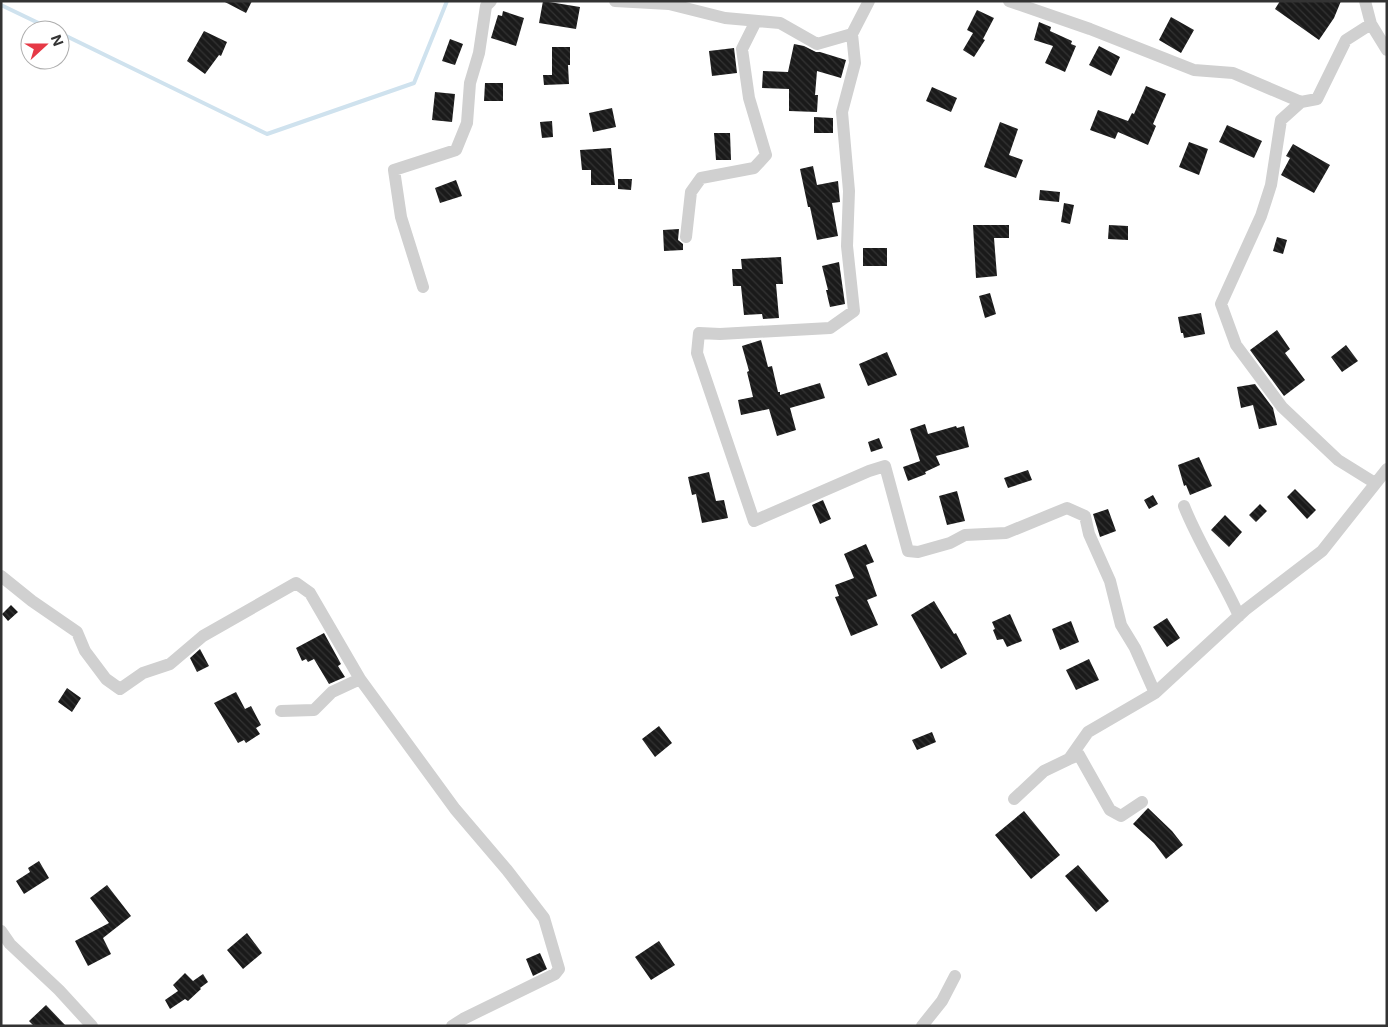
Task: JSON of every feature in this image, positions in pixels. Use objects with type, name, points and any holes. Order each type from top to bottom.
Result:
[{"type":"street","points":[[423,287],[401,217],[394,170],[456,150],[467,123],[470,83],[480,53],[486,6],[491,1]]},
{"type":"street","points":[[615,1],[669,4],[725,18],[780,23],[817,44],[852,34]]},
{"type":"street","points":[[869,1],[852,34],[855,63],[842,112],[849,191],[847,246],[854,311],[830,328],[720,334],[699,333],[697,353],[754,521],[869,471],[885,466],[908,551],[918,552],[965,535],[1006,533],[1066,508],[1076,512],[1084,516],[1092,542],[1110,582],[1121,626],[1135,648],[1155,692]]},
{"type":"street","points":[[1009,1],[1194,70],[1233,73],[1301,102]]},
{"type":"street","points":[[1365,1],[1371,24],[1387,50]]},
{"type":"street","points":[[686,237],[691,192],[700,178],[754,168],[766,155],[749,98],[742,49],[756,21]]},
{"type":"street","points":[[1371,24],[1346,40],[1317,99],[1301,102],[1281,120],[1271,185],[1261,216],[1220,304],[1236,346],[1282,407],[1338,460],[1375,483]]},
{"type":"street","points":[[1069,759],[1088,732],[1155,692],[1239,616],[1322,551],[1387,469]]},
{"type":"street","points":[[1184,506],[1193,529],[1239,616]]},
{"type":"street","points":[[1,576],[32,601],[77,632],[84,651],[106,678],[120,689],[144,673],[170,664],[203,636],[296,583],[310,593],[360,679],[455,810],[507,870],[544,918],[559,969],[555,974],[464,1018],[452,1026]]},
{"type":"street","points":[[281,711],[314,710],[332,692],[360,679]]},
{"type":"street","points":[[1014,799],[1044,771],[1079,755],[1110,810],[1121,816],[1142,802]]},
{"type":"street","points":[[1,931],[10,944],[59,990],[92,1026]]},
{"type":"street","points":[[922,1026],[942,1001],[955,976]]},
{"type":"building","points":[[223,1],[252,1],[246,13]]},
{"type":"building","points":[[543,1],[580,7],[576,29],[539,23]]},
{"type":"building","points":[[1280,1],[1341,1],[1334,18],[1319,40],[1275,9]]},
{"type":"building","points":[[977,10],[994,18],[983,39],[985,40],[974,57],[963,50],[973,33],[967,30]]},
{"type":"building","points":[[503,11],[524,18],[516,46],[491,38],[498,15],[502,16]]},
{"type":"building","points":[[1171,17],[1194,30],[1181,53],[1159,40]]},
{"type":"building","points":[[1039,22],[1051,27],[1050,31],[1072,41],[1071,44],[1076,46],[1065,72],[1045,63],[1053,46],[1034,40]]},
{"type":"building","points":[[204,31],[227,42],[221,56],[219,55],[205,74],[187,61]]},
{"type":"building","points":[[450,39],[463,44],[455,65],[442,61]]},
{"type":"building","points":[[794,44],[846,60],[841,78],[817,71],[815,95],[818,95],[817,112],[789,111],[789,89],[762,88],[763,71],[788,72]]},
{"type":"building","points":[[1099,46],[1120,57],[1111,76],[1089,65]]},
{"type":"building","points":[[552,47],[570,47],[570,65],[568,65],[569,84],[544,85],[543,75],[552,75]]},
{"type":"building","points":[[734,48],[737,73],[712,76],[709,51]]},
{"type":"building","points":[[485,83],[503,83],[503,101],[484,101]]},
{"type":"building","points":[[1146,86],[1166,94],[1153,124],[1156,126],[1148,145],[1118,132],[1115,139],[1090,130],[1098,110],[1128,121],[1132,113],[1134,114]]},
{"type":"building","points":[[932,87],[957,98],[951,112],[926,101]]},
{"type":"building","points":[[435,92],[455,94],[452,122],[432,120]]},
{"type":"building","points":[[612,108],[616,127],[593,132],[589,113]]},
{"type":"building","points":[[814,117],[833,118],[833,133],[814,133]]},
{"type":"building","points":[[552,121],[553,137],[542,138],[540,122]]},
{"type":"building","points":[[1000,122],[1018,129],[1009,155],[1023,160],[1016,178],[984,167]]},
{"type":"building","points":[[1227,125],[1262,141],[1254,158],[1219,142]]},
{"type":"building","points":[[714,133],[730,133],[731,160],[716,160]]},
{"type":"building","points":[[1189,142],[1208,149],[1199,175],[1179,167]]},
{"type":"building","points":[[1293,144],[1330,165],[1314,193],[1281,175],[1290,158],[1286,156]]},
{"type":"building","points":[[611,148],[615,185],[591,185],[591,170],[582,170],[580,150]]},
{"type":"building","points":[[813,166],[817,185],[838,181],[840,202],[832,203],[838,236],[817,240],[800,169]]},
{"type":"building","points":[[618,179],[632,179],[631,190],[618,189]]},
{"type":"building","points":[[456,180],[462,196],[440,203],[435,188]]},
{"type":"building","points":[[1040,190],[1060,192],[1059,202],[1039,200]]},
{"type":"building","points":[[1064,203],[1074,205],[1070,224],[1061,222]]},
{"type":"building","points":[[973,225],[1009,225],[1009,238],[994,238],[997,276],[976,278]]},
{"type":"building","points":[[1109,225],[1128,226],[1128,240],[1108,239]]},
{"type":"building","points":[[679,229],[678,240],[683,244],[683,250],[664,251],[663,230]]},
{"type":"building","points":[[1277,237],[1287,240],[1283,254],[1273,251]]},
{"type":"building","points":[[863,248],[887,248],[887,266],[863,266]]},
{"type":"building","points":[[781,257],[783,284],[776,284],[779,318],[763,319],[762,314],[744,315],[741,286],[733,286],[732,269],[742,269],[741,259]]},
{"type":"building","points":[[839,262],[845,304],[830,307],[822,266]]},
{"type":"building","points":[[990,293],[996,314],[985,318],[979,296]]},
{"type":"building","points":[[1201,313],[1205,334],[1184,338],[1183,333],[1181,333],[1178,317]]},
{"type":"building","points":[[1277,330],[1290,349],[1285,353],[1305,380],[1284,396],[1250,350]]},
{"type":"building","points":[[761,340],[768,367],[772,366],[780,395],[820,383],[825,398],[790,408],[796,430],[777,436],[769,409],[741,415],[738,400],[753,397],[747,372],[749,371],[742,346]]},
{"type":"building","points":[[1346,345],[1358,361],[1342,372],[1331,357]]},
{"type":"building","points":[[887,352],[897,375],[868,386],[859,364]]},
{"type":"building","points":[[1255,384],[1273,408],[1277,425],[1259,429],[1253,405],[1241,408],[1237,387]]},
{"type":"building","points":[[925,424],[928,434],[956,426],[957,428],[964,426],[969,447],[936,456],[940,465],[925,472],[926,474],[908,481],[903,467],[920,461],[910,429]]},
{"type":"building","points":[[879,438],[883,448],[871,452],[868,442]]},
{"type":"building","points":[[1199,457],[1212,486],[1190,495],[1186,485],[1184,486],[1178,465]]},
{"type":"building","points":[[1028,470],[1032,480],[1008,488],[1004,478]]},
{"type":"building","points":[[709,472],[716,501],[724,500],[728,518],[702,523],[696,494],[692,495],[688,477]]},
{"type":"building","points":[[1295,489],[1316,510],[1307,519],[1287,497]]},
{"type":"building","points":[[957,491],[965,521],[947,525],[939,496]]},
{"type":"building","points":[[1153,495],[1158,504],[1149,509],[1144,500]]},
{"type":"building","points":[[823,500],[831,519],[820,524],[812,505]]},
{"type":"building","points":[[1260,504],[1267,511],[1256,522],[1249,515]]},
{"type":"building","points":[[1108,509],[1116,531],[1100,537],[1093,514]]},
{"type":"building","points":[[1225,515],[1242,532],[1229,547],[1211,530]]},
{"type":"building","points":[[866,544],[874,562],[866,565],[877,596],[867,600],[878,625],[851,636],[835,597],[839,596],[835,585],[854,578],[844,554]]},
{"type":"building","points":[[934,601],[954,634],[956,633],[967,654],[941,669],[911,615]]},
{"type":"building","points":[[11,605],[18,612],[8,621],[2,614]]},
{"type":"building","points":[[1010,614],[1022,641],[1007,647],[1003,639],[997,640],[992,622]]},
{"type":"building","points":[[1167,618],[1180,638],[1167,647],[1153,627]]},
{"type":"building","points":[[1071,621],[1079,642],[1060,650],[1052,629]]},
{"type":"building","points":[[324,633],[341,664],[338,666],[345,677],[329,684],[314,659],[308,662],[306,659],[302,661],[296,648]]},
{"type":"building","points":[[200,649],[209,666],[197,672],[190,658]]},
{"type":"building","points":[[1089,659],[1099,680],[1076,690],[1066,670]]},
{"type":"building","points":[[67,688],[81,698],[72,712],[58,702]]},
{"type":"building","points":[[236,692],[245,709],[251,706],[261,725],[256,728],[260,734],[246,743],[244,740],[238,743],[214,703]]},
{"type":"building","points":[[659,726],[672,743],[655,757],[642,739]]},
{"type":"building","points":[[932,732],[936,742],[917,750],[912,740]]},
{"type":"building","points":[[1148,808],[1172,831],[1183,845],[1166,859],[1154,843],[1133,824]]},
{"type":"building","points":[[1024,811],[1060,855],[1031,879],[995,835]]},
{"type":"building","points":[[39,861],[49,878],[24,894],[16,881],[30,872],[28,868]]},
{"type":"building","points":[[1078,865],[1109,901],[1096,912],[1065,876]]},
{"type":"building","points":[[107,885],[131,916],[103,938],[111,954],[88,966],[75,941],[109,923],[90,898]]},
{"type":"building","points":[[247,933],[262,953],[243,969],[227,950]]},
{"type":"building","points":[[659,941],[675,965],[651,980],[635,957]]},
{"type":"building","points":[[540,953],[547,969],[533,976],[526,959]]},
{"type":"building","points":[[185,973],[193,981],[203,974],[208,982],[188,1001],[185,999],[170,1009],[165,1000],[178,991],[173,985]]},
{"type":"building","points":[[46,1005],[66,1026],[34,1026],[29,1021]]},
{"type":"waterway","points":[[70,38],[267,134],[414,83],[447,1]]},
{"type":"waterway","points":[[1,5],[32,20]]}]
